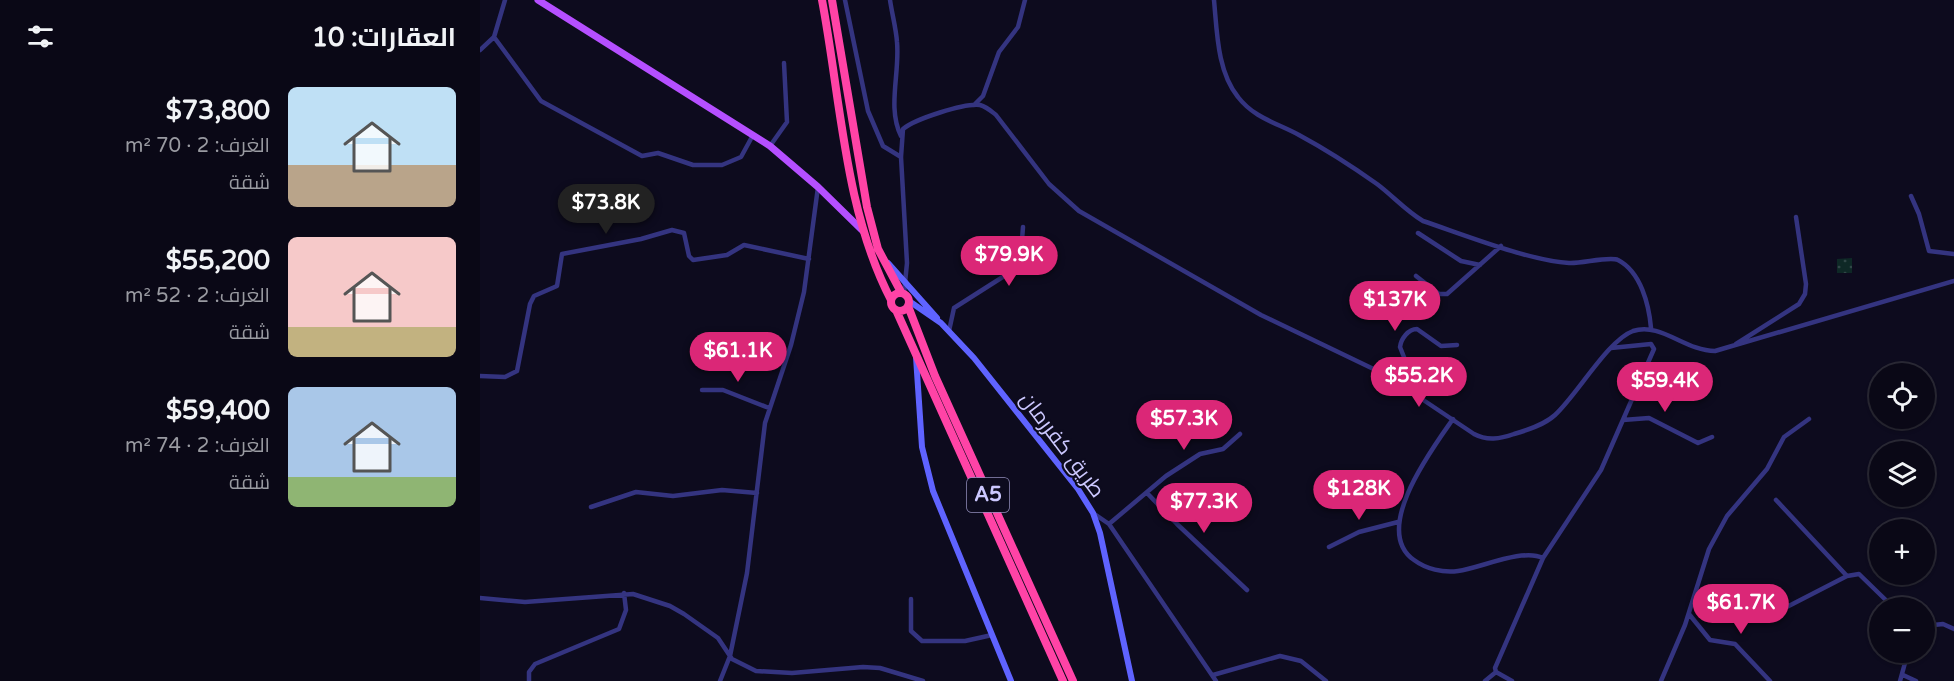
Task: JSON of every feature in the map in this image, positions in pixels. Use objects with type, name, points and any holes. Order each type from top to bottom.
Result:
[{"type":"highway","name":"A5","points":[[822,0],[863,231],[877,273],[896,310],[1063,681]]},
{"type":"highway","name":"A5","points":[[832,0],[867,207],[878,249],[906,298],[931,369],[1073,681]]},
{"type":"highway","points":[[891,300],[896,293],[906,298],[901,311],[896,310]]},
{"type":"main road","points":[[538,0],[770,146],[818,187],[878,249]]},
{"type":"main road","points":[[884,258],[941,323]]},
{"type":"main road","name":"طريق كفررمان","points":[[906,298],[941,323],[974,358],[1066,473],[1093,513],[1100,533],[1132,681]]},
{"type":"main road","points":[[916,355],[919,422],[924,459],[933,491],[1011,681]]},
{"type":"street","points":[[480,50],[494,37],[505,0]]},
{"type":"street","points":[[845,0],[856,62],[868,111],[878,139],[883,146],[901,157]]},
{"type":"street","points":[[890,0],[897,42],[895,124],[901,136]]},
{"type":"street","points":[[974,105],[983,96],[999,52],[1016,31],[1025,0]]},
{"type":"street","points":[[1214,0],[1223,66],[1237,96],[1251,110],[1272,124],[1298,134],[1377,184],[1423,221],[1501,246],[1568,263],[1615,259],[1620,261],[1628,268],[1644,295],[1651,328]]},
{"type":"street","points":[[494,37],[541,101],[642,156],[658,153],[693,165],[722,165],[741,157],[753,135]]},
{"type":"street","points":[[842,64],[856,62]]},
{"type":"street","points":[[770,146],[787,122],[784,63]]},
{"type":"street","points":[[906,298],[908,263],[901,157],[903,129],[912,121],[974,105],[988,108],[996,115],[1049,184],[1093,220],[1268,319],[1372,367],[1419,395],[1474,434],[1486,439],[1504,437],[1538,426],[1560,409],[1611,348],[1627,334],[1651,328],[1702,351],[1731,347],[1954,281]]},
{"type":"street","points":[[720,681],[729,656],[747,573],[763,433],[798,319],[809,259],[818,187]]},
{"type":"street","points":[[1911,196],[1919,214],[1929,251],[1954,254]]},
{"type":"street","points":[[1731,347],[1799,304],[1803,299],[1806,284],[1796,217]]},
{"type":"street","points":[[949,331],[954,308],[1020,266],[1023,227]]},
{"type":"street","points":[[480,376],[505,377],[517,371],[530,304],[534,296],[556,286],[562,254],[642,239],[674,230],[684,233],[689,256],[693,260],[727,255],[744,245],[809,259]]},
{"type":"street","points":[[1418,233],[1461,261],[1480,265]]},
{"type":"street","points":[[1416,276],[1439,294],[1447,294],[1501,246]]},
{"type":"street","points":[[1419,395],[1400,345],[1405,337],[1411,330],[1417,328],[1441,346],[1457,345]]},
{"type":"street","points":[[1485,681],[1496,672],[1505,641],[1543,558],[1569,516],[1596,480],[1654,345],[1611,348]]},
{"type":"street","points":[[702,390],[723,390],[769,408]]},
{"type":"street","points":[[1623,420],[1649,418],[1698,443],[1712,437]]},
{"type":"street","points":[[1453,419],[1422,466],[1402,508],[1398,522],[1399,538],[1406,554],[1416,562],[1442,571],[1466,569],[1527,556],[1543,558]]},
{"type":"street","points":[[1661,681],[1689,614],[1709,549],[1727,516],[1767,469],[1784,437],[1809,419]]},
{"type":"street","points":[[1109,524],[1200,454],[1222,449],[1240,434]]},
{"type":"street","points":[[591,507],[636,492],[674,496],[722,490],[757,493]]},
{"type":"street","points":[[1147,493],[1185,532],[1248,590]]},
{"type":"street","points":[[1776,500],[1847,576]]},
{"type":"street","points":[[1093,513],[1109,524],[1216,681]]},
{"type":"street","points":[[1329,547],[1359,532],[1398,522]]},
{"type":"street","points":[[1779,611],[1847,576],[1859,574],[1883,597]]},
{"type":"street","points":[[529,681],[529,672],[535,664],[619,629],[626,609],[624,593]]},
{"type":"street","points":[[480,598],[525,602],[624,593],[670,606],[718,638],[729,656],[750,669],[772,674],[863,667],[880,668],[918,681]]},
{"type":"street","points":[[911,599],[911,632],[922,641],[965,641],[992,635]]},
{"type":"street","points":[[1689,614],[1710,640],[1735,644],[1770,681]]},
{"type":"street","points":[[1935,625],[1943,624],[1954,629]]},
{"type":"street","points":[[1213,675],[1280,656],[1301,661],[1326,681]]},
{"type":"street","points":[[1900,681],[1906,663]]},
{"type":"street","points":[[1496,672],[1512,681]]},
{"type":"street","points":[[1903,675],[1916,681]]},
{"type":"green space","points":[[1852,258],[1852,273],[1837,273],[1837,259]]}]
